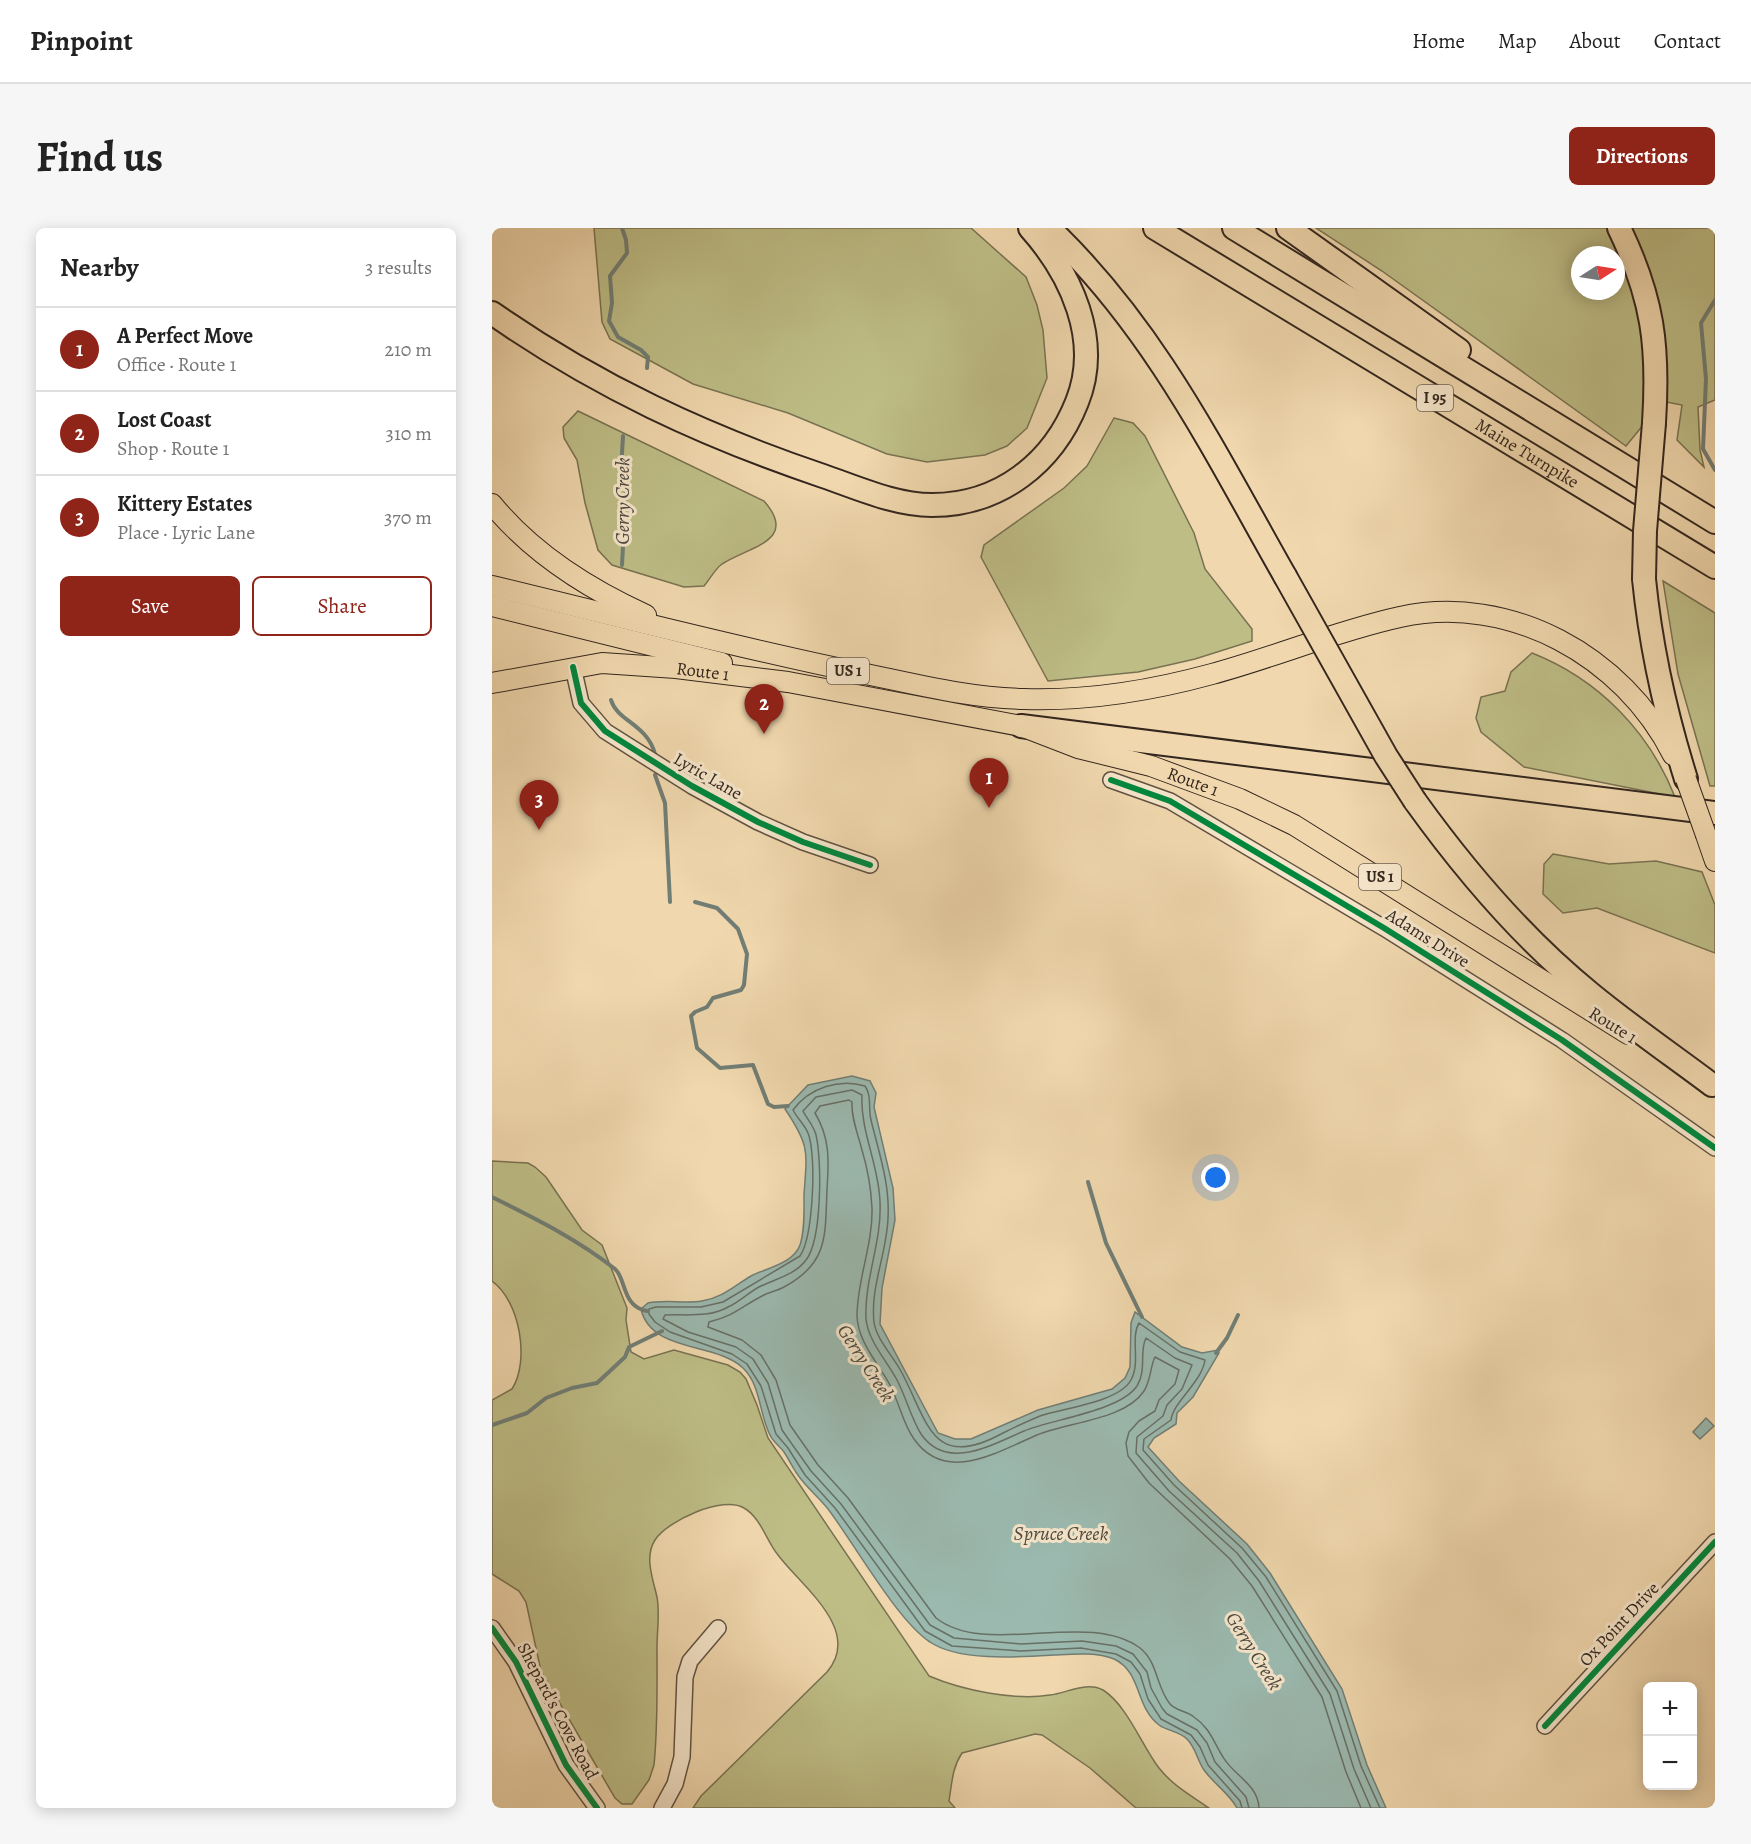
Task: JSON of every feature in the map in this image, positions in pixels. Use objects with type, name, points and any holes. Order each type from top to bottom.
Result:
[{"type":"highway","points":[[492,313],[613,389],[675,420],[755,453],[889,498],[915,503],[950,504],[983,497],[1025,475],[1053,447],[1068,423],[1078,399],[1085,364],[1082,320],[1065,277],[1050,252],[1030,228]]},
{"type":"highway","points":[[1049,228],[1104,285],[1139,329],[1171,376],[1386,756],[1415,801],[1481,887],[1559,966],[1591,994],[1713,1087]]},
{"type":"highway","name":"Maine Turnpike","points":[[1155,228],[1715,567]]},
{"type":"highway","name":"I 95","points":[[1234,228],[1715,522]]},
{"type":"highway","points":[[1288,228],[1344,266],[1578,438]]},
{"type":"highway","points":[[1619,228],[1649,300],[1656,348],[1654,423],[1645,531],[1644,579],[1649,626],[1665,714],[1686,779]]},
{"type":"highway","points":[[1020,726],[1715,813]]},
{"type":"main road","name":"US 1","points":[[492,504],[536,548],[580,580],[644,614],[701,636]]},
{"type":"main road","points":[[492,586],[701,636]]},
{"type":"main road","points":[[492,606],[691,654],[788,682]]},
{"type":"main road","name":"Route 1","points":[[701,636],[821,665],[970,694],[1025,699],[1095,697],[1211,674],[1401,617],[1451,612],[1483,615],[1543,631],[1570,645],[1616,678],[1653,720],[1686,779],[1715,861]]},
{"type":"main road","name":"Route 1","points":[[573,667],[602,663],[676,668],[788,682],[1020,726],[1078,748],[1151,766],[1207,786],[1294,825],[1713,1087]]},
{"type":"main road","name":"US 1","points":[[492,683],[573,667]]},
{"type":"street","name":"Lyric Lane","points":[[573,667],[581,704],[605,731],[692,786],[758,822],[803,842],[870,865]]},
{"type":"street","name":"Adams Drive","points":[[1111,780],[1170,801],[1384,928],[1562,1040],[1715,1148]]},
{"type":"street","name":"Ox Point Drive","points":[[1545,1726],[1715,1542]]},
{"type":"street","name":"Shepard's Cove Road","points":[[492,1628],[516,1662],[566,1765],[597,1808]]},
{"type":"street","points":[[662,1808],[675,1784],[682,1757],[685,1677],[690,1661],[718,1628]]},
{"type":"shaded area","points":[[594,228],[971,228],[1026,277],[1037,305],[1043,330],[1047,378],[1027,428],[1007,446],[985,455],[927,462],[887,454],[788,413],[693,384],[610,339],[602,322]]},
{"type":"shaded area","points":[[1316,228],[1608,228],[1618,246],[1571,246],[1571,300],[1625,300],[1625,260],[1632,273],[1647,334],[1644,424],[1626,446],[1382,271]]},
{"type":"shaded area","points":[[1630,228],[1715,228],[1715,400],[1698,407],[1700,450],[1704,467],[1677,440],[1682,405],[1666,402],[1664,332],[1661,312],[1650,273]]},
{"type":"shaded area","points":[[578,411],[764,501],[773,514],[776,525],[773,534],[757,547],[722,564],[704,586],[684,587],[612,565],[598,550],[585,503],[577,460],[564,438],[563,427]]},
{"type":"shaded area","points":[[1114,418],[1133,423],[1145,436],[1194,533],[1205,569],[1252,629],[1252,641],[1195,659],[1138,672],[1048,681],[981,557],[984,545],[1064,488],[1087,466]]},
{"type":"shaded area","points":[[1663,581],[1715,613],[1715,786],[1710,786],[1678,674]]},
{"type":"shaded area","points":[[1532,653],[1579,677],[1619,710],[1651,750],[1675,797],[1524,767],[1481,732],[1476,718],[1481,697],[1505,691],[1511,672]]},
{"type":"shaded area","points":[[1553,854],[1609,864],[1656,861],[1702,872],[1715,905],[1715,953],[1597,908],[1563,913],[1543,894],[1544,864]]},
{"type":"shaded area","points":[[492,1161],[528,1163],[535,1167],[546,1177],[582,1230],[602,1245],[627,1308],[626,1320],[631,1352],[644,1359],[674,1350],[728,1365],[740,1372],[746,1379],[768,1438],[929,1676],[972,1690],[1021,1697],[1057,1694],[1077,1688],[1090,1687],[1103,1690],[1119,1705],[1164,1774],[1209,1808],[1136,1808],[1090,1768],[1042,1735],[1035,1734],[962,1753],[954,1770],[949,1801],[955,1808],[693,1808],[701,1796],[827,1672],[836,1656],[838,1640],[825,1609],[778,1555],[755,1517],[744,1508],[735,1505],[710,1507],[683,1518],[661,1533],[652,1547],[650,1568],[658,1609],[657,1721],[654,1765],[649,1780],[632,1804],[622,1804],[615,1798],[541,1671],[526,1602],[519,1591],[492,1574],[492,1400],[512,1389],[517,1377],[521,1348],[519,1332],[509,1302],[502,1290],[492,1281]]},
{"type":"water","name":"Spruce Creek","points":[[852,1076],[870,1081],[876,1093],[874,1107],[893,1188],[895,1220],[882,1288],[880,1324],[938,1433],[955,1439],[971,1439],[1038,1410],[1112,1389],[1125,1378],[1130,1367],[1131,1323],[1135,1312],[1182,1347],[1202,1353],[1218,1350],[1219,1353],[1193,1397],[1177,1413],[1176,1424],[1154,1438],[1148,1447],[1179,1481],[1247,1544],[1270,1573],[1342,1689],[1367,1765],[1386,1808],[1237,1808],[1204,1770],[1187,1739],[1162,1727],[1151,1718],[1129,1672],[1114,1659],[1085,1654],[991,1657],[957,1653],[930,1642],[918,1632],[891,1601],[828,1509],[808,1488],[771,1437],[766,1427],[757,1391],[743,1368],[717,1354],[671,1340],[657,1333],[647,1323],[641,1309],[648,1303],[695,1302],[716,1297],[751,1276],[792,1257],[802,1239],[806,1158],[803,1141],[785,1109],[808,1085]]},
{"type":"water","points":[[1706,1418],[1714,1426],[1700,1439],[1693,1432]]},
{"type":"waterway","name":"Gerry Creek","points":[[622,228],[627,253],[610,276],[612,303],[609,321],[618,337],[641,350],[648,357],[647,368]]},
{"type":"waterway","points":[[1715,300],[1701,323],[1706,379],[1703,449],[1715,470]]},
{"type":"waterway","name":"Gerry Creek","points":[[622,565],[626,490],[621,470],[623,436]]},
{"type":"waterway","name":"Gerry Creek","points":[[611,700],[619,713],[646,736],[655,754]]},
{"type":"waterway","name":"Gerry Creek","points":[[655,775],[665,803],[670,902]]},
{"type":"waterway","name":"Gerry Creek","points":[[695,902],[717,908],[738,929],[747,954],[744,985],[741,990],[713,998],[707,1007],[691,1016],[697,1048],[720,1068],[753,1065],[768,1104],[774,1107],[788,1106]]},
{"type":"waterway","points":[[1088,1182],[1106,1243],[1142,1317]]},
{"type":"waterway","points":[[492,1197],[556,1230],[601,1258],[619,1273],[633,1304],[647,1311]]},
{"type":"waterway","points":[[1216,1353],[1227,1338],[1238,1315]]},
{"type":"waterway","points":[[492,1425],[527,1413],[546,1398],[572,1388],[597,1383],[625,1357],[629,1347],[662,1331]]},
{"type":"cycle path","points":[[573,667],[581,703],[605,731],[692,786],[758,822],[803,842],[870,865]]},
{"type":"cycle path","points":[[1111,780],[1170,801],[1384,928],[1562,1040],[1715,1148]]},
{"type":"cycle path","points":[[1545,1726],[1715,1542]]},
{"type":"cycle path","points":[[492,1628],[516,1662],[566,1765],[597,1808]]},
{"type":"place","name":"Lost Coast","points":[[764,734]]},
{"type":"place","name":"A Perfect Move","points":[[989,808]]},
{"type":"place","name":"Kittery Estates","points":[[539,830]]}]
